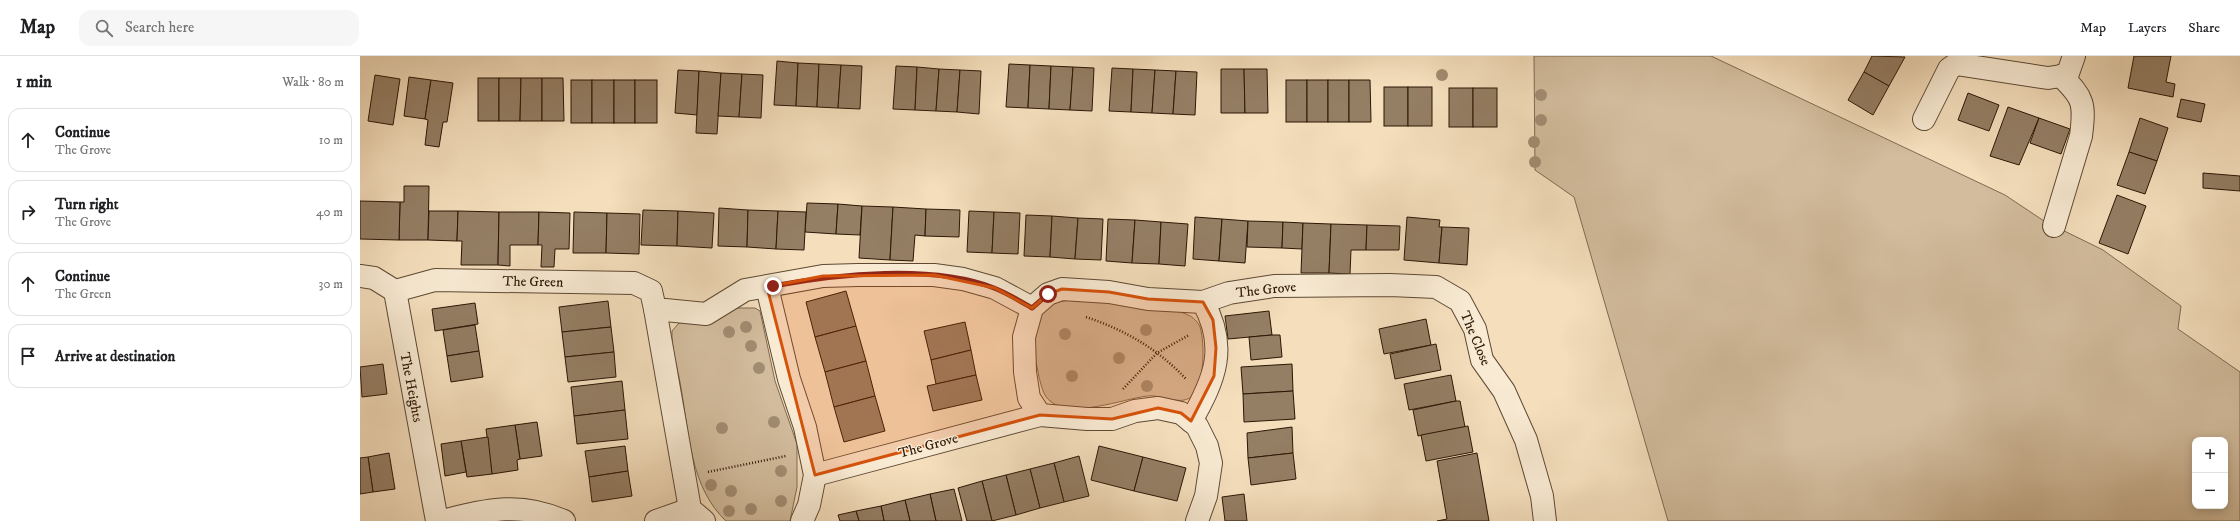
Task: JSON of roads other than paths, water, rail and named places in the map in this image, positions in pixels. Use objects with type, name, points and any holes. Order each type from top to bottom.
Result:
[{"type":"street","points":[[1924,118],[1949,69],[1956,64],[2048,78],[2062,76],[2068,73],[2074,56]]},
{"type":"street","points":[[2054,226],[2081,136],[2083,120],[2082,104],[2078,92],[2062,76]]},
{"type":"street","points":[[655,309],[706,314],[745,290],[822,276],[934,275],[963,279],[995,288],[1032,308],[1024,337],[1025,372],[1029,398],[1040,415]]},
{"type":"street","points":[[360,276],[374,278],[395,291]]},
{"type":"street","name":"The Green","points":[[395,291],[435,280],[634,283],[651,291],[684,477],[697,515]]},
{"type":"street","name":"The Grove","points":[[1032,308],[1048,294],[1062,289],[1109,292],[1148,299],[1203,302],[1228,293],[1274,286],[1332,285]]},
{"type":"street","name":"The Close","points":[[1332,285],[1436,287],[1460,301],[1474,330],[1482,360],[1504,391],[1526,440],[1542,496],[1545,521]]},
{"type":"street","points":[[767,287],[789,379],[804,427],[815,475],[809,505],[802,521]]},
{"type":"street","name":"The Heights","points":[[395,291],[437,521]]},
{"type":"street","points":[[1190,421],[1204,398],[1214,376],[1216,348],[1213,320],[1203,302]]},
{"type":"street","name":"The Grove","points":[[815,475],[1040,415],[1087,419],[1112,419],[1134,411],[1158,408],[1180,414],[1197,426],[1208,446],[1211,463],[1206,496],[1197,521]]},
{"type":"street","points":[[442,521],[491,509],[520,508],[553,516],[564,521]]},
{"type":"street","points":[[656,521],[697,515]]}]
